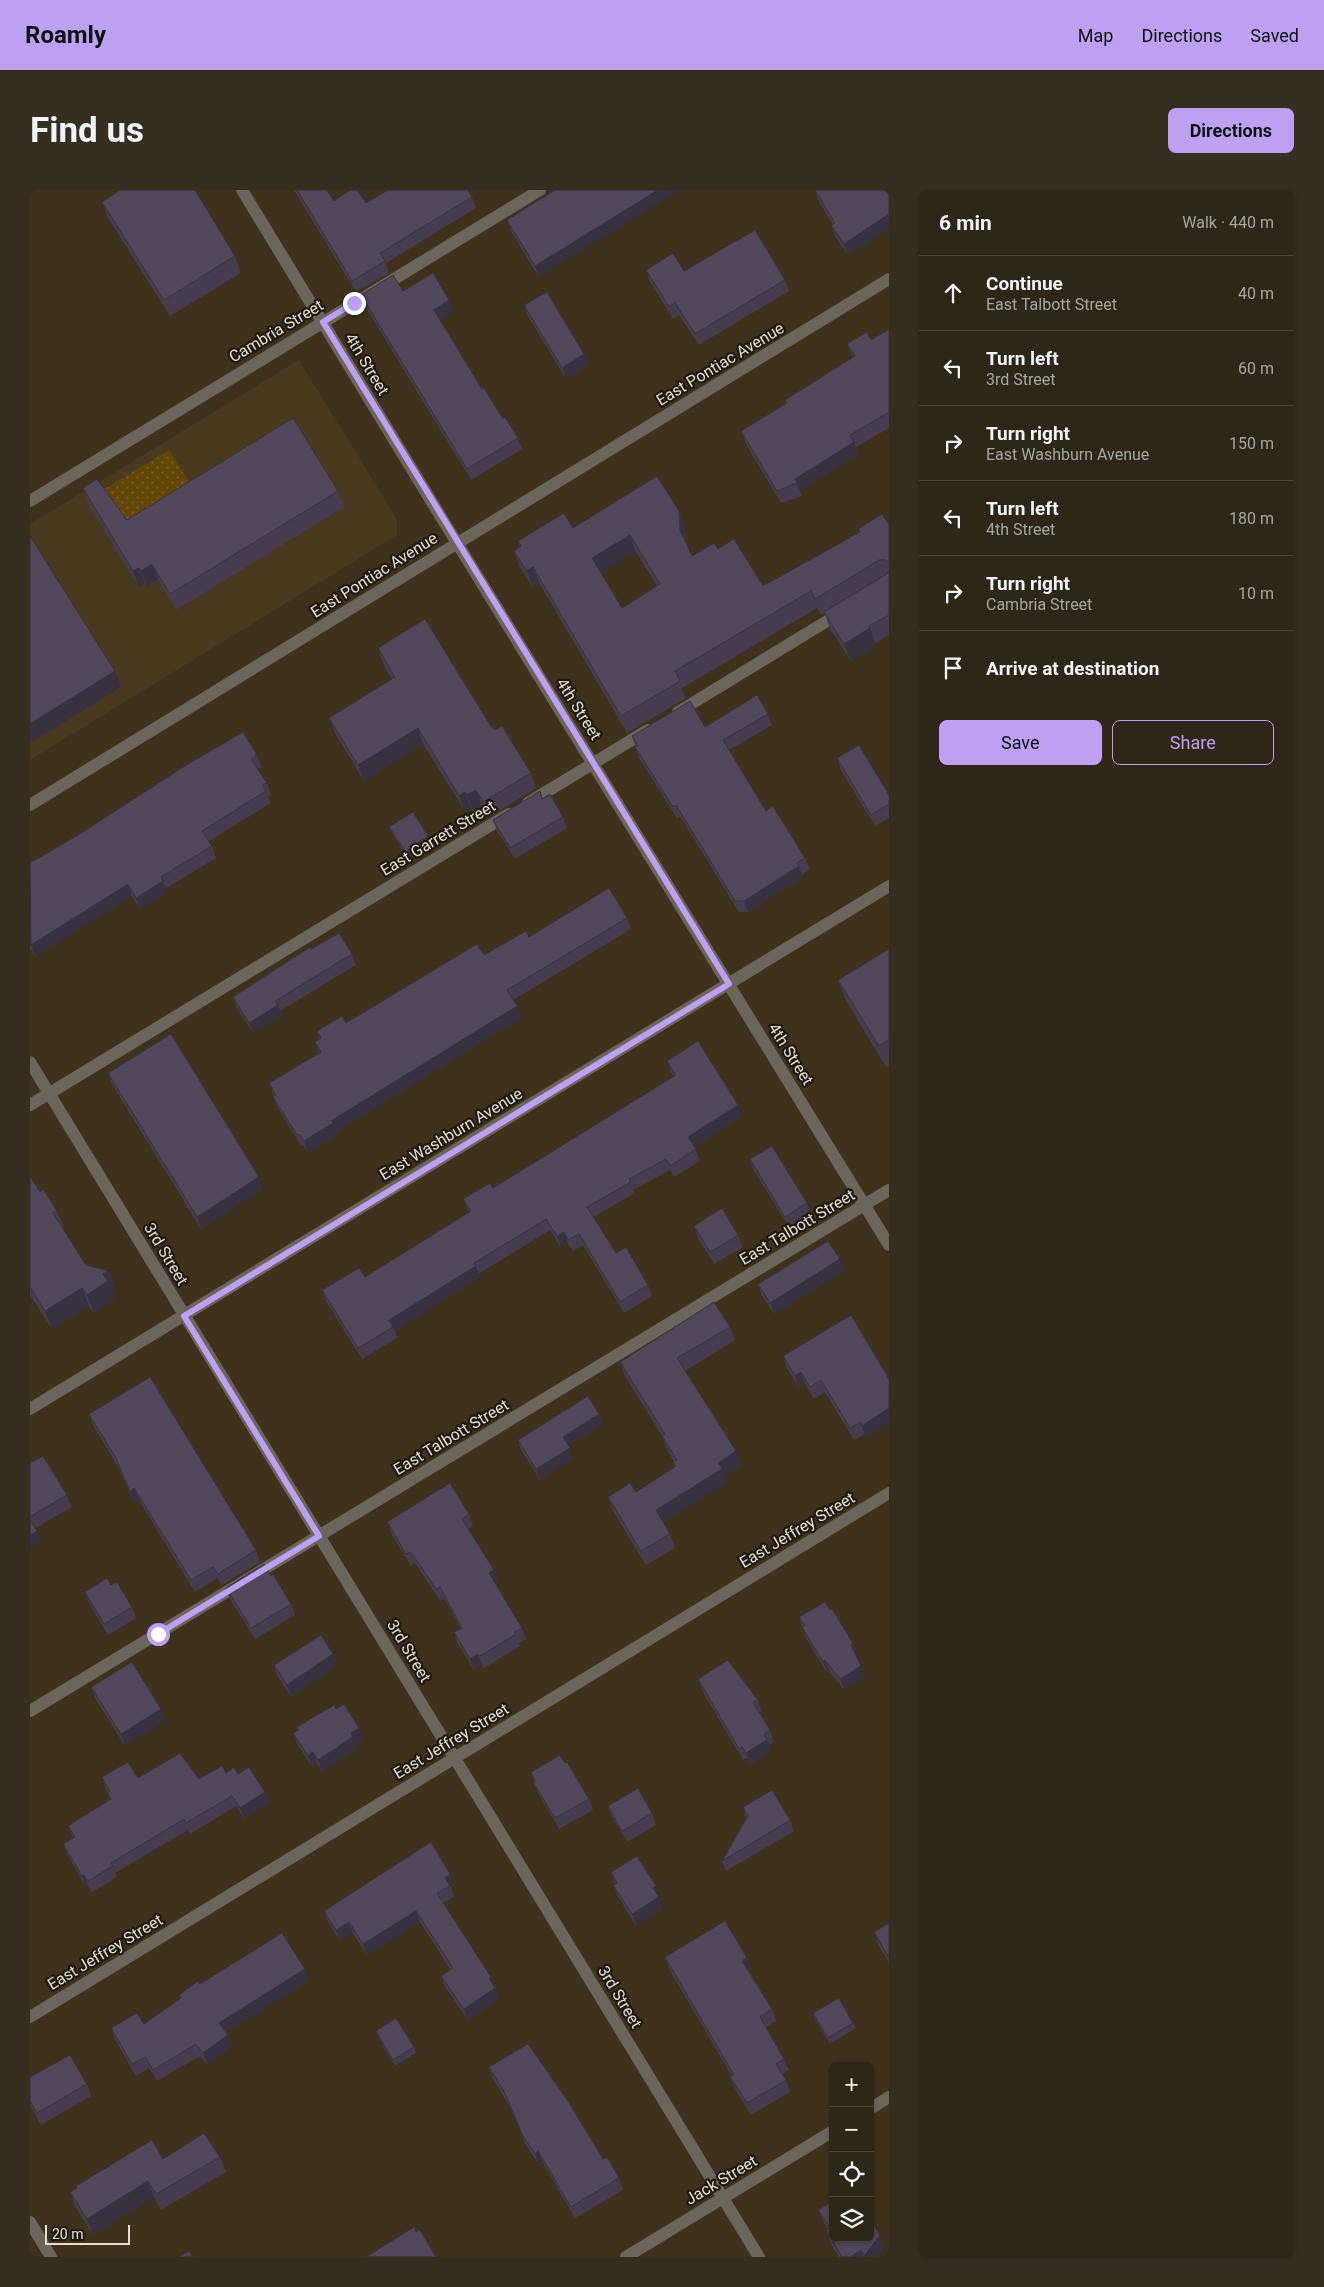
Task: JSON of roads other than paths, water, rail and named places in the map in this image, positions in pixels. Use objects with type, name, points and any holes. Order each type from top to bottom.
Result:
[{"type":"street","name":"4th Street","points":[[242,190],[889,1245]]},
{"type":"street","name":"Cambria Street","points":[[30,501],[540,190]]},
{"type":"street","name":"East Pontiac Avenue","points":[[30,805],[889,279]]},
{"type":"street","name":"East Garrett Street","points":[[30,1105],[848,608]]},
{"type":"street","name":"East Washburn Avenue","points":[[30,1409],[889,886]]},
{"type":"street","name":"3rd Street","points":[[30,1062],[759,2257]]},
{"type":"street","name":"East Talbott Street","points":[[30,1712],[889,1190]]},
{"type":"street","name":"East Jeffrey Street","points":[[30,2018],[889,1493]]},
{"type":"street","points":[[872,2107],[889,2097]]},
{"type":"street","name":"Jack Street","points":[[626,2257],[829,2133]]},
{"type":"street","points":[[30,2222],[51,2257]]}]
